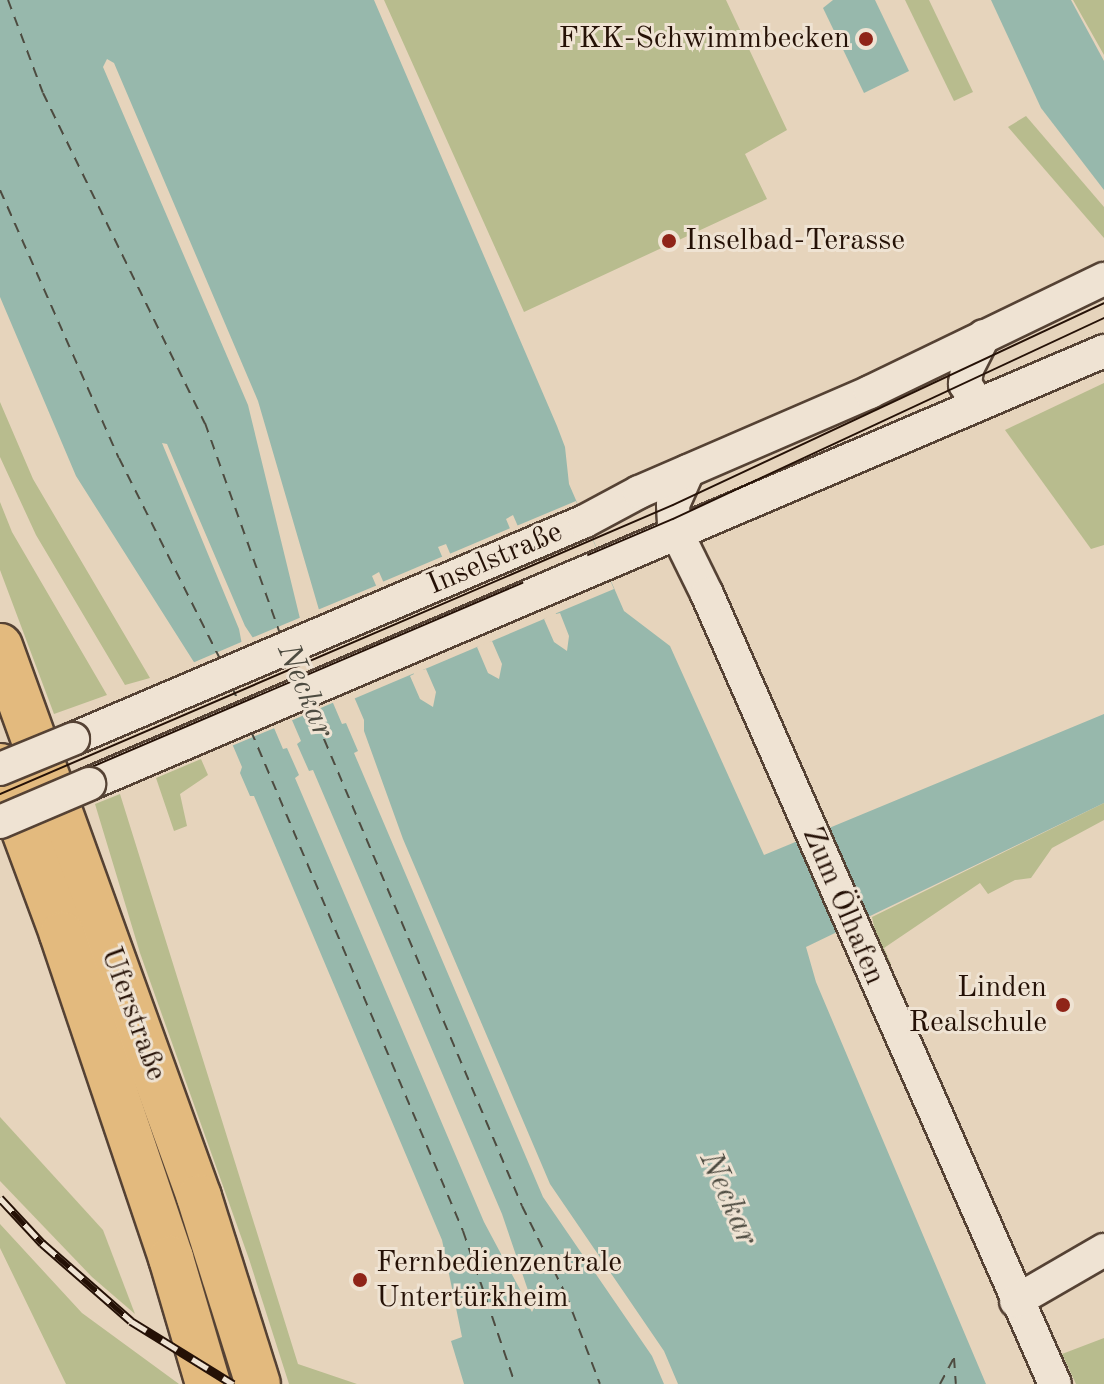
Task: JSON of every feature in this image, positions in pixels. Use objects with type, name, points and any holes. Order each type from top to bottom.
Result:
[{"type":"highway","name":"Uferstraße","points":[[0,646],[199,1197],[258,1384]]},
{"type":"highway","name":"Uferstraße","points":[[0,768],[62,934],[171,1258],[208,1384]]},
{"type":"street","name":"Inselstraße","points":[[0,768],[585,521],[688,471],[870,392],[1104,279]]},
{"type":"street","points":[[978,404],[965,384],[967,369],[984,336]]},
{"type":"street","name":"Inselstraße","points":[[0,822],[1104,351]]},
{"type":"street","name":"Zum Ölhafen","points":[[688,471],[673,505],[677,534],[1055,1384]]},
{"type":"street","points":[[1016,1301],[1104,1250]]},
{"type":"green space","points":[[384,0],[726,0],[787,130],[745,154],[767,199],[524,312]]},
{"type":"green space","points":[[905,0],[929,0],[973,92],[954,101]]},
{"type":"green space","points":[[1073,0],[1104,0],[1104,55]]},
{"type":"green space","points":[[1026,116],[1104,207],[1104,238],[1008,127]]},
{"type":"green space","points":[[1104,383],[1104,545],[1091,549],[1005,430]]},
{"type":"green space","points":[[0,402],[33,479],[150,678],[125,685],[36,535],[0,457]]},
{"type":"green space","points":[[0,502],[12,532],[107,695],[54,714],[0,570]]},
{"type":"green space","points":[[201,759],[208,775],[180,794],[187,826],[174,831],[156,778]]},
{"type":"green space","points":[[120,794],[298,1364],[357,1384],[289,1384],[249,1259],[140,953],[95,804]]},
{"type":"green space","points":[[1104,803],[1104,820],[1052,848],[1031,878],[1015,880],[988,894],[980,883],[884,948],[891,964],[883,970],[872,917]]},
{"type":"green space","points":[[0,1117],[103,1230],[135,1314],[92,1277],[0,1181]]},
{"type":"green space","points":[[0,1224],[82,1313],[179,1384],[66,1384],[0,1248]]},
{"type":"green space","points":[[1104,1338],[1104,1384],[1076,1384],[1062,1354]]},
{"type":"water","name":"Neckar","points":[[0,0],[374,0],[557,426],[565,447],[569,484],[624,611],[670,646],[764,855],[1104,714],[1104,803],[806,947],[816,982],[986,1384],[678,1384],[664,1351],[550,1184],[403,839],[364,731],[364,720],[324,627],[258,401],[114,63],[107,59],[103,67],[248,405],[304,635],[342,724],[346,723],[358,751],[354,753],[543,1197],[652,1356],[664,1384],[464,1384],[451,1341],[462,1337],[442,1240],[254,796],[250,796],[240,773],[242,767],[204,678],[76,476],[0,297]],"holes":[[[162,443],[167,444],[245,626],[263,653],[301,741],[297,744],[309,771],[313,770],[502,1214],[534,1308],[532,1312],[484,1222],[295,778],[299,775],[287,748],[283,749],[245,660],[239,629]],[[513,515],[556,614],[560,613],[569,636],[567,651],[554,642],[544,619],[547,617],[506,519]],[[446,544],[488,642],[492,641],[502,664],[499,679],[488,673],[477,647],[480,645],[438,547]],[[379,572],[422,670],[426,669],[436,692],[433,707],[420,699],[410,676],[414,674],[372,576]]]},
{"type":"water","name":"FKK-Schwimmbecken","points":[[833,0],[875,0],[909,71],[864,93],[823,8]]},
{"type":"water","points":[[991,0],[1071,0],[1104,61],[1104,190],[1041,108]]},
{"type":"pier","points":[[576,501],[614,589],[552,615],[514,527]]},
{"type":"pier","points":[[513,527],[551,616],[485,644],[447,555]]},
{"type":"pier","points":[[446,555],[484,644],[418,672],[380,583]]},
{"type":"pier","points":[[380,584],[417,672],[351,700],[315,611]]},
{"type":"pier","points":[[304,616],[337,701],[288,722],[259,654],[249,639]]},
{"type":"pier","points":[[246,640],[249,659],[282,737],[277,727],[229,747],[190,664]]},
{"type":"ferry route","points":[[8,0],[43,93],[205,423],[280,634]]},
{"type":"ferry route","points":[[0,190],[119,458],[220,659]]},
{"type":"ferry route","points":[[291,662],[298,678]]},
{"type":"ferry route","points":[[232,687],[239,703]]},
{"type":"ferry route","points":[[310,706],[522,1206],[566,1295],[600,1384]]},
{"type":"ferry route","points":[[251,731],[463,1231],[515,1384]]},
{"type":"ferry route","points":[[940,1384],[954,1358],[956,1384]]},
{"type":"tram line","points":[[0,794],[673,505],[1104,303]]},
{"type":"tram line","points":[[588,555],[673,519],[1104,318]]},
{"type":"tram line","points":[[47,786],[522,583]]},
{"type":"railway","points":[[0,1198],[42,1243],[131,1321],[233,1384]]},
{"type":"place","name":"FKK-Schwimmbecken","points":[[866,39]]},
{"type":"place","name":"Inselbad-Terasse","points":[[669,241]]},
{"type":"place","name":"Linden Realschule","points":[[1063,1005]]},
{"type":"place","name":"Fernbedienzentrale Untertürkheim","points":[[360,1280]]}]
